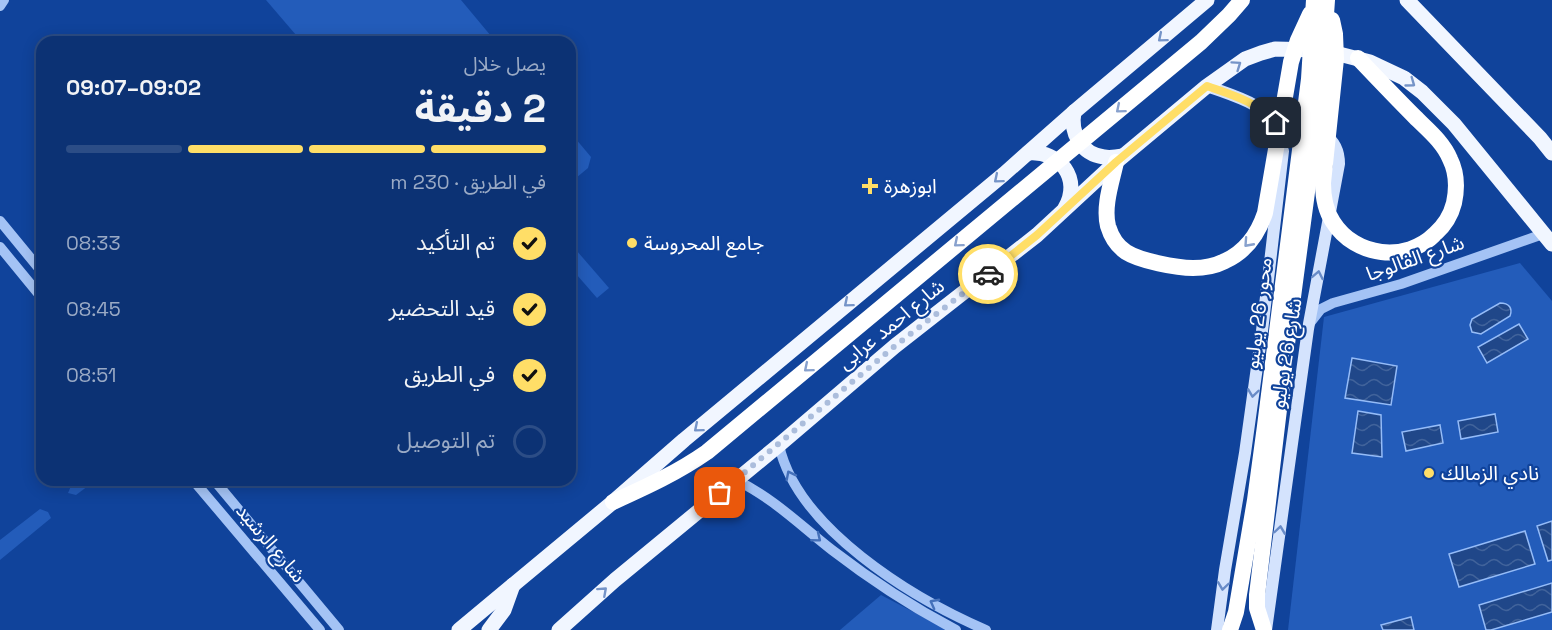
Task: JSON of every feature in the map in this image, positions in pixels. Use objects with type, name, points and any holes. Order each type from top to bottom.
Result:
[{"type":"highway","points":[[613,502],[661,481],[685,468],[707,452],[1201,42],[1242,0]]},
{"type":"highway","points":[[1120,159],[1107,208],[1107,217],[1111,233],[1126,252],[1141,259],[1193,268],[1214,265],[1242,250],[1262,224],[1268,202],[1291,62],[1298,40],[1321,3],[1333,24],[1336,46],[1323,183],[1328,213],[1339,230],[1354,244],[1373,251],[1404,252],[1422,245],[1438,232],[1449,216],[1455,198],[1455,178],[1450,159],[1440,142],[1358,58]]},
{"type":"highway","name":"محور 26 يوليو","points":[[1230,630],[1262,501],[1293,298],[1322,78],[1321,3]]},
{"type":"highway","name":"محور 26 يوليو","points":[[1262,501],[1257,608],[1265,630]]},
{"type":"main road","points":[[459,630],[1207,0]]},
{"type":"main road","points":[[1408,1],[1546,141],[1552,153]]},
{"type":"main road","name":"شارع احمد عرابى","points":[[559,630],[615,580],[895,346],[1037,235],[1120,159],[1207,86],[1245,59],[1275,49],[1318,50],[1358,58],[1404,78],[1422,92],[1454,124],[1548,239]]},
{"type":"main road","name":"شارع 26 يوليو","points":[[1207,86],[1240,98],[1265,111],[1281,132],[1283,144],[1262,332],[1217,630]]},
{"type":"main road","points":[[1074,112],[1072,118],[1074,131],[1084,148],[1102,157],[1120,159]]},
{"type":"main road","name":"شارع 26 يوليو","points":[[1265,630],[1308,329],[1339,164],[1338,152],[1332,141],[1316,131],[1297,132],[1283,144]]},
{"type":"main road","points":[[1028,153],[1049,155],[1066,169],[1071,190],[1064,211]]},
{"type":"main road","points":[[489,630],[504,610],[513,585]]},
{"type":"street","points":[[0,6],[4,0]]},
{"type":"street","points":[[0,221],[36,265]]},
{"type":"street","name":"شارع الفالوجا","points":[[1308,329],[1316,314],[1333,303],[1401,284],[1507,245],[1548,239]]},
{"type":"street","points":[[0,247],[36,291]]},
{"type":"street","points":[[779,445],[787,471],[801,495],[825,522],[865,559],[920,595],[986,630]]},
{"type":"street","points":[[736,480],[779,506],[856,569],[913,606],[955,629],[960,617]]},
{"type":"street","name":"شارع الرشيد","points":[[198,486],[320,630]]},
{"type":"street","name":"شارع الرشيد","points":[[219,486],[339,630]]},
{"type":"street","points":[[856,569],[865,559]]},
{"type":"shaded area","points":[[266,0],[461,0],[491,36],[297,36]]},
{"type":"shaded area","points":[[576,139],[591,157],[588,168],[576,178]]},
{"type":"shaded area","points":[[576,250],[609,288],[597,298],[576,274]]},
{"type":"shaded area","name":"نادي الزمالك","points":[[1520,263],[1552,301],[1552,630],[1288,630],[1324,317]]},
{"type":"shaded area","points":[[71,486],[88,486],[76,495],[68,493]]},
{"type":"shaded area","points":[[40,509],[48,512],[51,518],[0,560],[0,540]]},
{"type":"shaded area","points":[[881,595],[948,630],[840,630]]},
{"type":"water","points":[[1500,303],[1510,306],[1510,316],[1481,334],[1472,332],[1470,325],[1472,319]]},
{"type":"water","points":[[1519,324],[1528,339],[1487,363],[1478,347]]},
{"type":"water","points":[[1352,358],[1397,366],[1391,405],[1345,398]]},
{"type":"water","points":[[1358,411],[1381,415],[1382,457],[1352,453]]},
{"type":"water","points":[[1495,414],[1498,432],[1461,439],[1458,421]]},
{"type":"water","points":[[1440,425],[1443,443],[1406,451],[1402,432]]},
{"type":"water","points":[[1552,521],[1552,560],[1548,561],[1537,526]]},
{"type":"water","points":[[1525,531],[1535,564],[1459,587],[1449,554]]},
{"type":"water","points":[[1552,583],[1552,612],[1486,630],[1479,605]]},
{"type":"water","points":[[1411,617],[1414,630],[1383,630],[1381,625]]},
{"type":"way so far","points":[[720,493],[895,346],[988,274]]},
{"type":"place","name":"ابوزهرة","points":[[870,186]]},
{"type":"place","name":"جامع المحروسة","points":[[632,243]]},
{"type":"place","name":"نادي الزمالك","points":[[1429,473]]},
{"type":"route","points":[[988,274],[1037,235],[1116,162],[1207,86],[1253,104],[1265,111],[1276,123]]}]
